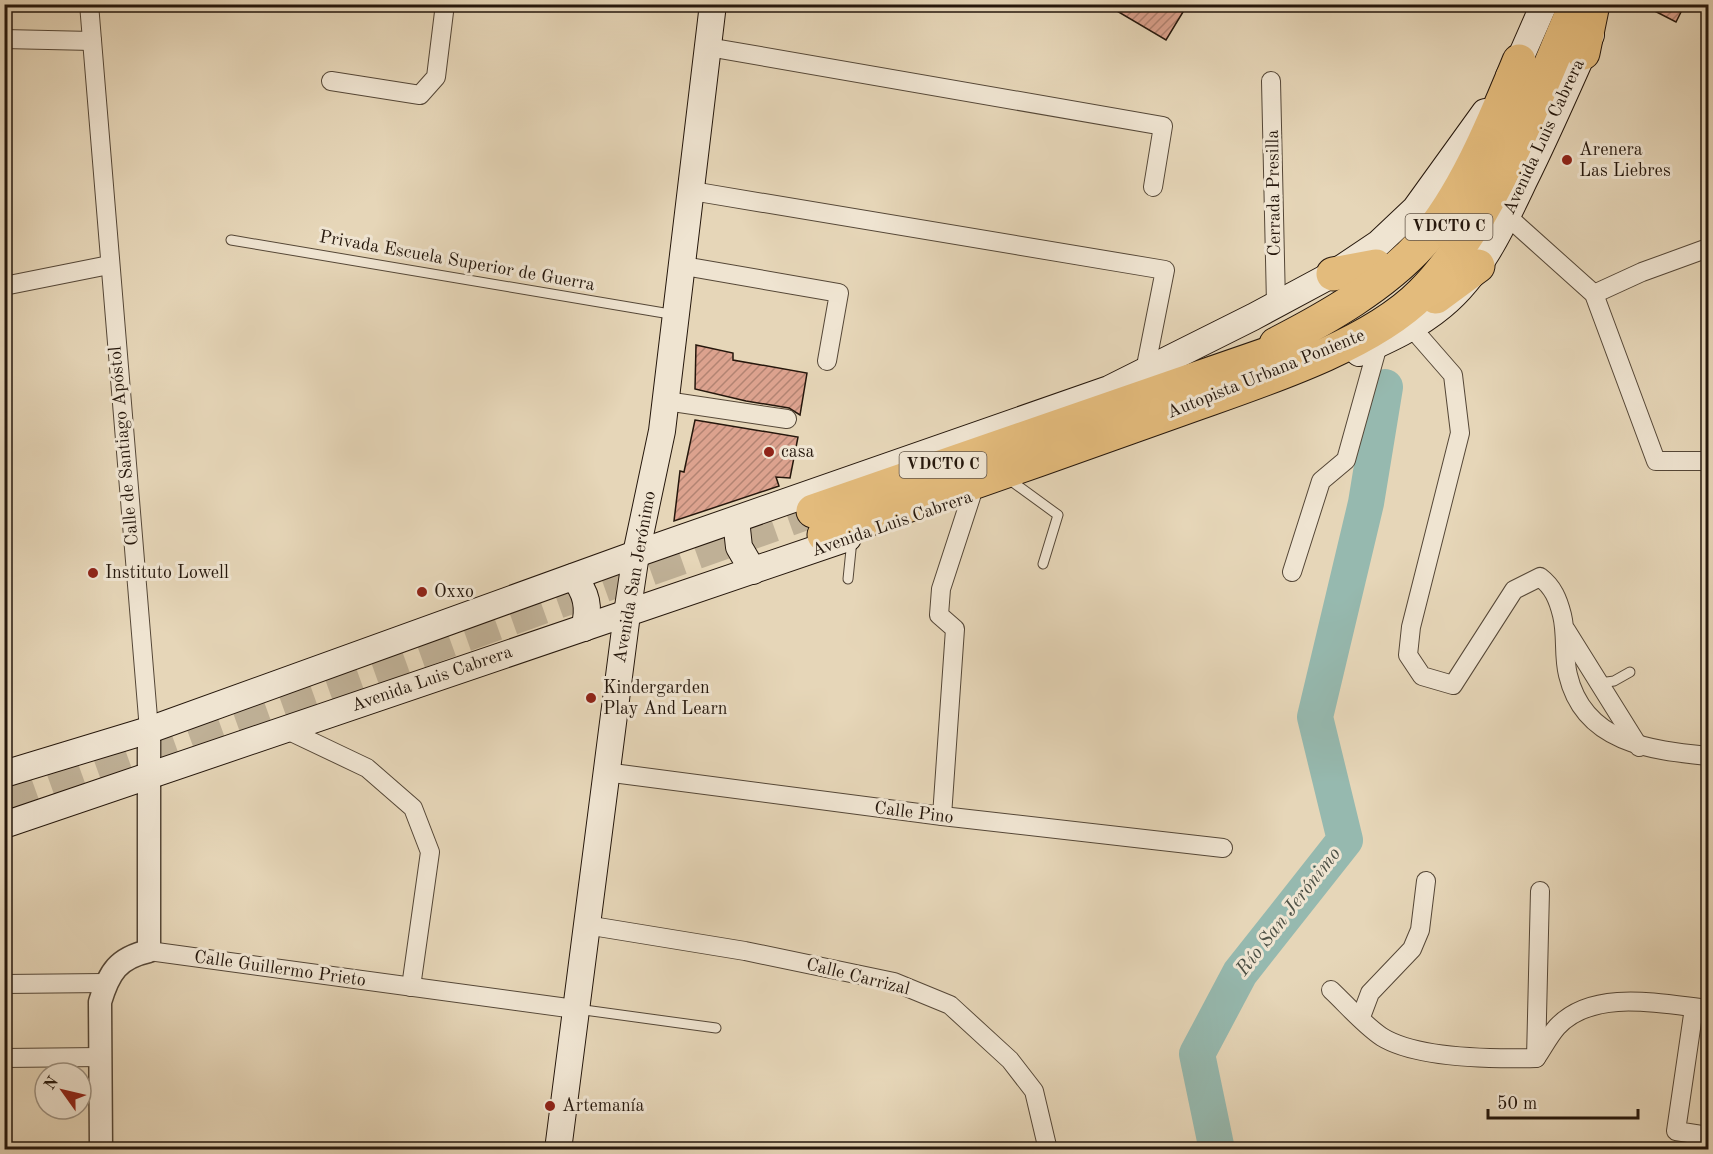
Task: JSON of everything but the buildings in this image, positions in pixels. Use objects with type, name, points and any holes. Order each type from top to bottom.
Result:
[{"type":"highway","name":"Autopista Urbana Poniente","points":[[830,528],[1247,359],[1342,326],[1386,299],[1428,259],[1464,204],[1492,152],[1559,4]]},
{"type":"highway","name":"Autopista Urbana Poniente","points":[[830,528],[1261,380],[1375,338],[1450,262],[1486,203],[1508,159],[1576,4]]},
{"type":"highway","points":[[1583,52],[1593,4]]},
{"type":"highway","points":[[1247,359],[1307,329],[1360,295],[1422,243],[1437,224],[1483,147],[1519,61]]},
{"type":"highway","points":[[1307,329],[1376,266],[1425,213],[1471,149],[1488,108]]},
{"type":"highway","points":[[1333,274],[1376,266]]},
{"type":"highway","points":[[1375,338],[1478,266]]},
{"type":"main road","name":"Avenida San Jerónimo","points":[[558,1149],[627,614],[636,554],[666,401],[678,316],[713,4]]},
{"type":"main road","points":[[4,774],[149,730],[636,554],[1109,389],[1333,274],[1379,243],[1415,209],[1488,108],[1519,61],[1544,4]]},
{"type":"main road","name":"Avenida Luis Cabrera","points":[[4,825],[753,571],[830,528],[971,498],[1175,428],[1323,370],[1375,338],[1412,328],[1443,305],[1478,266],[1507,216],[1555,119],[1604,4]]},
{"type":"main road","points":[[736,520],[739,547],[753,571]]},
{"type":"main road","points":[[573,577],[586,600],[588,610],[584,628]]},
{"type":"street","name":"Calle de Santiago Apóstol","points":[[90,4],[109,265],[149,730],[149,951]]},
{"type":"street","points":[[331,81],[420,95],[436,77],[445,4]]},
{"type":"street","points":[[4,39],[92,41]]},
{"type":"street","points":[[708,47],[1163,126],[1152,188]]},
{"type":"street","name":"Cerrada Presilla","points":[[1271,81],[1276,304]]},
{"type":"street","points":[[692,191],[1165,270],[1145,370]]},
{"type":"street","points":[[1507,216],[1594,294],[1656,461],[1708,461]]},
{"type":"street","points":[[1594,294],[1642,272],[1708,248]]},
{"type":"street","points":[[4,286],[109,265]]},
{"type":"street","points":[[684,266],[839,293],[827,361]]},
{"type":"street","points":[[1412,328],[1453,375],[1460,433],[1410,627],[1408,655],[1422,676],[1453,685],[1514,590],[1540,577],[1550,585],[1559,603],[1566,628],[1568,674],[1580,708],[1601,727],[1639,747],[1708,756]]},
{"type":"street","points":[[1292,572],[1321,481],[1346,460],[1375,338]]},
{"type":"street","points":[[666,401],[787,419]]},
{"type":"street","points":[[942,816],[955,629],[939,615],[940,597],[971,498]]},
{"type":"street","points":[[1566,628],[1639,747]]},
{"type":"street","points":[[285,729],[368,768],[413,808],[430,852],[411,987]]},
{"type":"street","name":"Calle Pino","points":[[606,772],[942,816],[1223,848]]},
{"type":"street","points":[[1360,1017],[1370,993],[1412,949],[1420,930],[1426,881]]},
{"type":"street","points":[[1536,1058],[1540,891]]},
{"type":"street","name":"Calle Carrizal","points":[[586,925],[745,951],[894,982],[950,1005],[1010,1060],[1034,1091],[1048,1149]]},
{"type":"street","points":[[101,1149],[100,1002],[105,983],[116,967],[132,955],[149,951]]},
{"type":"street","name":"Calle Guillermo Prieto","points":[[149,951],[575,1009]]},
{"type":"street","points":[[4,984],[105,983]]},
{"type":"street","points":[[1331,990],[1383,1037],[1414,1049],[1485,1059],[1536,1058]]},
{"type":"street","points":[[1536,1058],[1557,1027],[1576,1013],[1619,1000],[1701,1008],[1676,1131],[1708,1136]]},
{"type":"street","points":[[4,1058],[100,1057]]},
{"type":"lane","name":"Privada Escuela Superior de Guerra","points":[[231,240],[678,316]]},
{"type":"lane","points":[[1014,483],[1058,515],[1043,564]]},
{"type":"lane","points":[[830,528],[848,579]]},
{"type":"lane","points":[[1600,683],[1614,681],[1630,672]]},
{"type":"lane","points":[[575,1009],[716,1028]]},
{"type":"waterway","name":"Río San Jerónimo","points":[[1217,1150],[1197,1054],[1240,973],[1345,840],[1315,717],[1366,503],[1385,387]]},
{"type":"tunnel","points":[[4,800],[813,511]]},
{"type":"place","name":"Arenera Las Liebres","points":[[1567,160]]},
{"type":"place","name":"casa","points":[[769,452]]},
{"type":"place","name":"Instituto Lowell","points":[[93,573]]},
{"type":"place","name":"Oxxo","points":[[422,592]]},
{"type":"place","name":"Kindergarden Play And Learn","points":[[591,698]]},
{"type":"place","name":"Artemanía","points":[[550,1106]]}]
